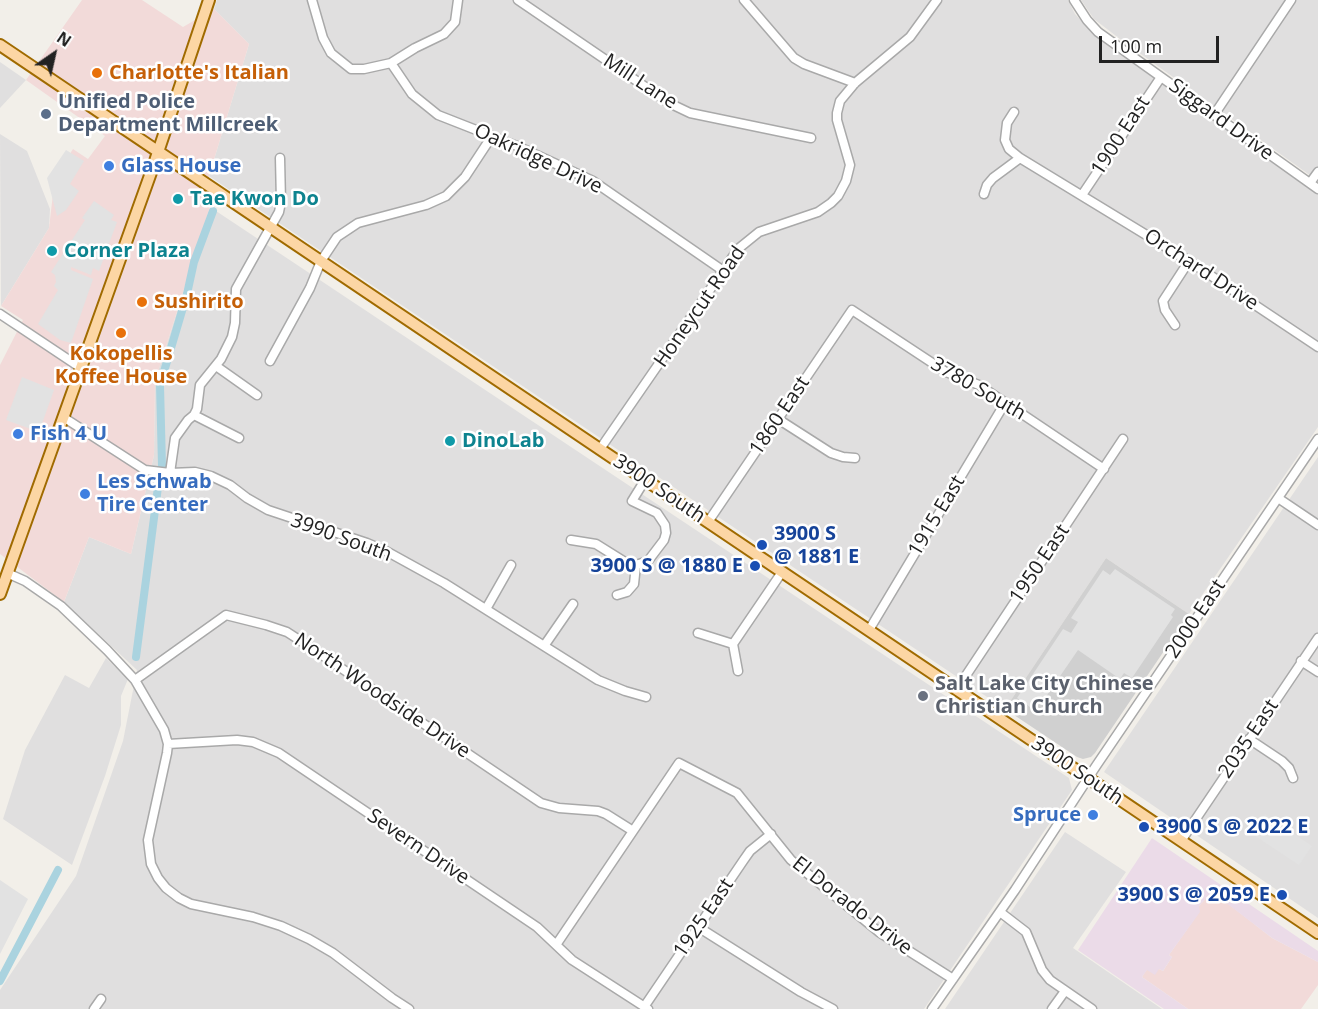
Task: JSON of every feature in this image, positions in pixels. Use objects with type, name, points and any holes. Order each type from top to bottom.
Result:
[{"type":"main road","points":[[0,594],[209,0]]},
{"type":"main road","name":"3900 South","points":[[0,45],[1318,933]]},
{"type":"street","points":[[312,0],[323,38],[331,53],[351,69],[376,68],[391,63],[444,34],[455,22],[458,0]]},
{"type":"street","name":"Mill Lane","points":[[518,0],[669,104],[690,113],[811,138]]},
{"type":"street","points":[[744,0],[794,58],[855,84]]},
{"type":"street","name":"Honeycut Road","points":[[600,449],[738,249],[752,237],[772,227],[818,212],[838,196],[846,181],[850,165],[837,113],[843,95],[910,37],[938,0]]},
{"type":"street","name":"Siggard Drive","points":[[1074,0],[1092,27],[1318,189]]},
{"type":"street","points":[[1214,115],[1291,0]]},
{"type":"street","name":"Oakridge Drive","points":[[391,63],[412,94],[438,115],[492,136],[593,181],[722,270]]},
{"type":"street","name":"1900 East","points":[[1082,195],[1161,77]]},
{"type":"street","points":[[984,194],[993,178],[1020,158],[1010,149],[1005,140],[1007,123],[1014,112]]},
{"type":"street","points":[[270,361],[310,288],[321,261],[337,237],[353,225],[366,220],[426,206],[446,196],[465,177],[492,136]]},
{"type":"street","points":[[170,473],[173,442],[188,420],[195,415],[200,385],[216,366],[232,337],[235,323],[236,289],[280,207],[280,158]]},
{"type":"street","name":"Orchard Drive","points":[[1020,158],[1189,261],[1318,347]]},
{"type":"street","points":[[1310,183],[1318,172]]},
{"type":"street","points":[[1175,325],[1165,310],[1164,301],[1189,261]]},
{"type":"street","name":"3780 South","points":[[852,310],[946,372],[978,386],[1005,403],[1104,469]]},
{"type":"street","name":"1860 East","points":[[708,522],[852,310]]},
{"type":"street","points":[[0,314],[81,368]]},
{"type":"street","points":[[216,366],[257,395]]},
{"type":"street","name":"1915 East","points":[[869,630],[1005,403]]},
{"type":"street","points":[[195,415],[239,438]]},
{"type":"street","name":"3990 South","points":[[63,417],[145,470],[170,473],[187,472],[210,476],[230,485],[267,510],[367,543],[444,583],[607,685],[646,697]]},
{"type":"street","points":[[778,419],[831,453],[855,458]]},
{"type":"street","name":"2000 East","points":[[932,1009],[1000,912],[1318,439]]},
{"type":"street","name":"1950 East","points":[[957,690],[1123,440]]},
{"type":"street","points":[[571,540],[596,544],[623,563],[636,565],[652,556],[666,533],[665,525],[657,513],[632,501],[645,480]]},
{"type":"street","points":[[1278,498],[1318,525]]},
{"type":"street","points":[[486,609],[511,565]]},
{"type":"street","points":[[617,595],[627,592],[634,584],[636,565]]},
{"type":"street","points":[[738,671],[733,644],[782,572]]},
{"type":"street","points":[[7,573],[61,606],[107,650],[135,680],[164,730],[168,753],[148,840],[151,864],[166,888],[191,904],[254,917],[309,939],[333,952],[409,1009]]},
{"type":"street","points":[[544,646],[573,604]]},
{"type":"street","name":"North Woodside Drive","points":[[135,680],[226,615],[266,625],[287,632],[542,803],[559,808],[598,811],[633,831]]},
{"type":"street","points":[[698,633],[733,644]]},
{"type":"street","name":"2035 East","points":[[1181,841],[1318,638]]},
{"type":"street","points":[[1301,661],[1318,672]]},
{"type":"street","points":[[1249,739],[1282,761],[1289,768],[1293,778]]},
{"type":"street","name":"Severn Drive","points":[[168,744],[237,740],[253,742],[279,753],[537,927],[572,960],[646,1008]]},
{"type":"street","name":"El Dorado Drive","points":[[556,945],[679,763],[737,793],[790,860],[879,932],[952,979]]},
{"type":"street","name":"1925 East","points":[[646,1008],[750,851],[771,834]]},
{"type":"street","points":[[1000,912],[1026,932],[1042,970],[1050,980],[1092,1009]]},
{"type":"street","points":[[698,927],[801,992],[833,1009]]},
{"type":"street","points":[[1052,1009],[1065,991]]},
{"type":"street","points":[[94,1009],[101,999]]},
{"type":"shaded area","points":[[82,0],[142,0],[183,27],[214,9],[249,44],[209,176],[210,207],[155,381],[154,455],[131,554],[89,537],[64,602],[0,554],[0,365],[23,320],[1,306],[49,228],[55,177],[73,149],[88,159],[105,136],[26,80]]},
{"type":"shaded area","points":[[217,0],[1068,0],[1075,14],[1099,39],[1318,194],[1318,427],[1189,614],[1106,558],[1005,709],[209,176],[249,44],[214,9]]},
{"type":"shaded area","points":[[1081,0],[1318,0],[1318,181],[1120,39],[1094,19]]},
{"type":"shaded area","points":[[0,62],[26,80],[0,108]]},
{"type":"shaded area","points":[[0,134],[27,151],[50,209],[49,228],[1,306]]},
{"type":"shaded area","points":[[66,150],[84,161],[70,184],[79,191],[66,210],[57,216],[47,178]]},
{"type":"shaded area","points":[[94,201],[114,215],[111,220],[117,222],[99,271],[93,268],[91,275],[71,267],[71,270],[93,279],[71,343],[60,340],[38,324],[58,290],[54,286],[55,275],[51,272],[85,220],[82,218]]},
{"type":"shaded area","points":[[210,207],[1069,778],[1072,790],[924,1009],[0,1009],[0,990],[76,876],[123,741],[137,670],[64,602],[89,537],[131,554],[154,455],[155,381]]},
{"type":"shaded area","points":[[22,377],[54,390],[39,432],[6,420]]},
{"type":"shaded area","points":[[1318,457],[1318,918],[1104,772]]},
{"type":"shaded area","points":[[1106,558],[1189,614],[1095,753],[1083,759],[1005,709]]},
{"type":"shaded area","points":[[1115,569],[1175,609],[1171,615],[1173,617],[1132,678],[1124,673],[1120,679],[1078,650],[1043,701],[1037,698],[1030,707],[1017,698],[1063,629],[1071,633],[1078,622],[1071,618],[1103,570],[1110,575]]},
{"type":"shaded area","points":[[106,658],[128,679],[121,696],[121,725],[72,865],[3,819],[25,750],[65,675],[89,688]]},
{"type":"shaded area","points":[[1265,814],[1312,846],[1299,865],[1252,834]]},
{"type":"shaded area","points":[[1065,832],[1126,872],[1073,948],[1162,1009],[945,1009]]},
{"type":"shaded area","points":[[1152,838],[1318,951],[1318,962],[1272,938],[1212,892],[1199,906],[1200,912],[1169,955],[1172,957],[1163,971],[1159,969],[1155,975],[1147,970],[1142,977],[1188,1009],[1164,1009],[1078,950]]},
{"type":"shaded area","points":[[0,880],[28,899],[0,954]]},
{"type":"shaded area","points":[[1212,891],[1272,938],[1318,962],[1318,985],[1301,1009],[1188,1009],[1142,977],[1147,969],[1163,971],[1172,957],[1169,955],[1199,912],[1199,906]]},
{"type":"waterway","points":[[162,466],[160,385],[194,262],[213,211]]},
{"type":"waterway","points":[[136,657],[158,487]]},
{"type":"waterway","points":[[0,981],[58,870]]},
{"type":"place","name":"Charlotte's Italian","points":[[97,73]]},
{"type":"place","name":"Unified Police Department Millcreek","points":[[46,114]]},
{"type":"place","name":"Glass House","points":[[109,166]]},
{"type":"place","name":"Tae Kwon Do","points":[[178,199]]},
{"type":"place","name":"Corner Plaza","points":[[52,251]]},
{"type":"place","name":"Sushirito","points":[[142,302]]},
{"type":"place","name":"Kokopellis Koffee House","points":[[121,333]]},
{"type":"place","name":"Fish 4 U","points":[[18,434]]},
{"type":"place","name":"DinoLab","points":[[450,441]]},
{"type":"place","name":"Les Schwab Tire Center","points":[[85,494]]},
{"type":"place","name":"3900 S @ 1881 E","points":[[762,545]]},
{"type":"place","name":"3900 S @ 1880 E","points":[[755,566]]},
{"type":"place","name":"Salt Lake City Chinese Christian Church","points":[[923,696]]},
{"type":"place","name":"Spruce","points":[[1093,815]]},
{"type":"place","name":"3900 S @ 2022 E","points":[[1144,827]]},
{"type":"place","name":"3900 S @ 2059 E","points":[[1282,895]]}]
